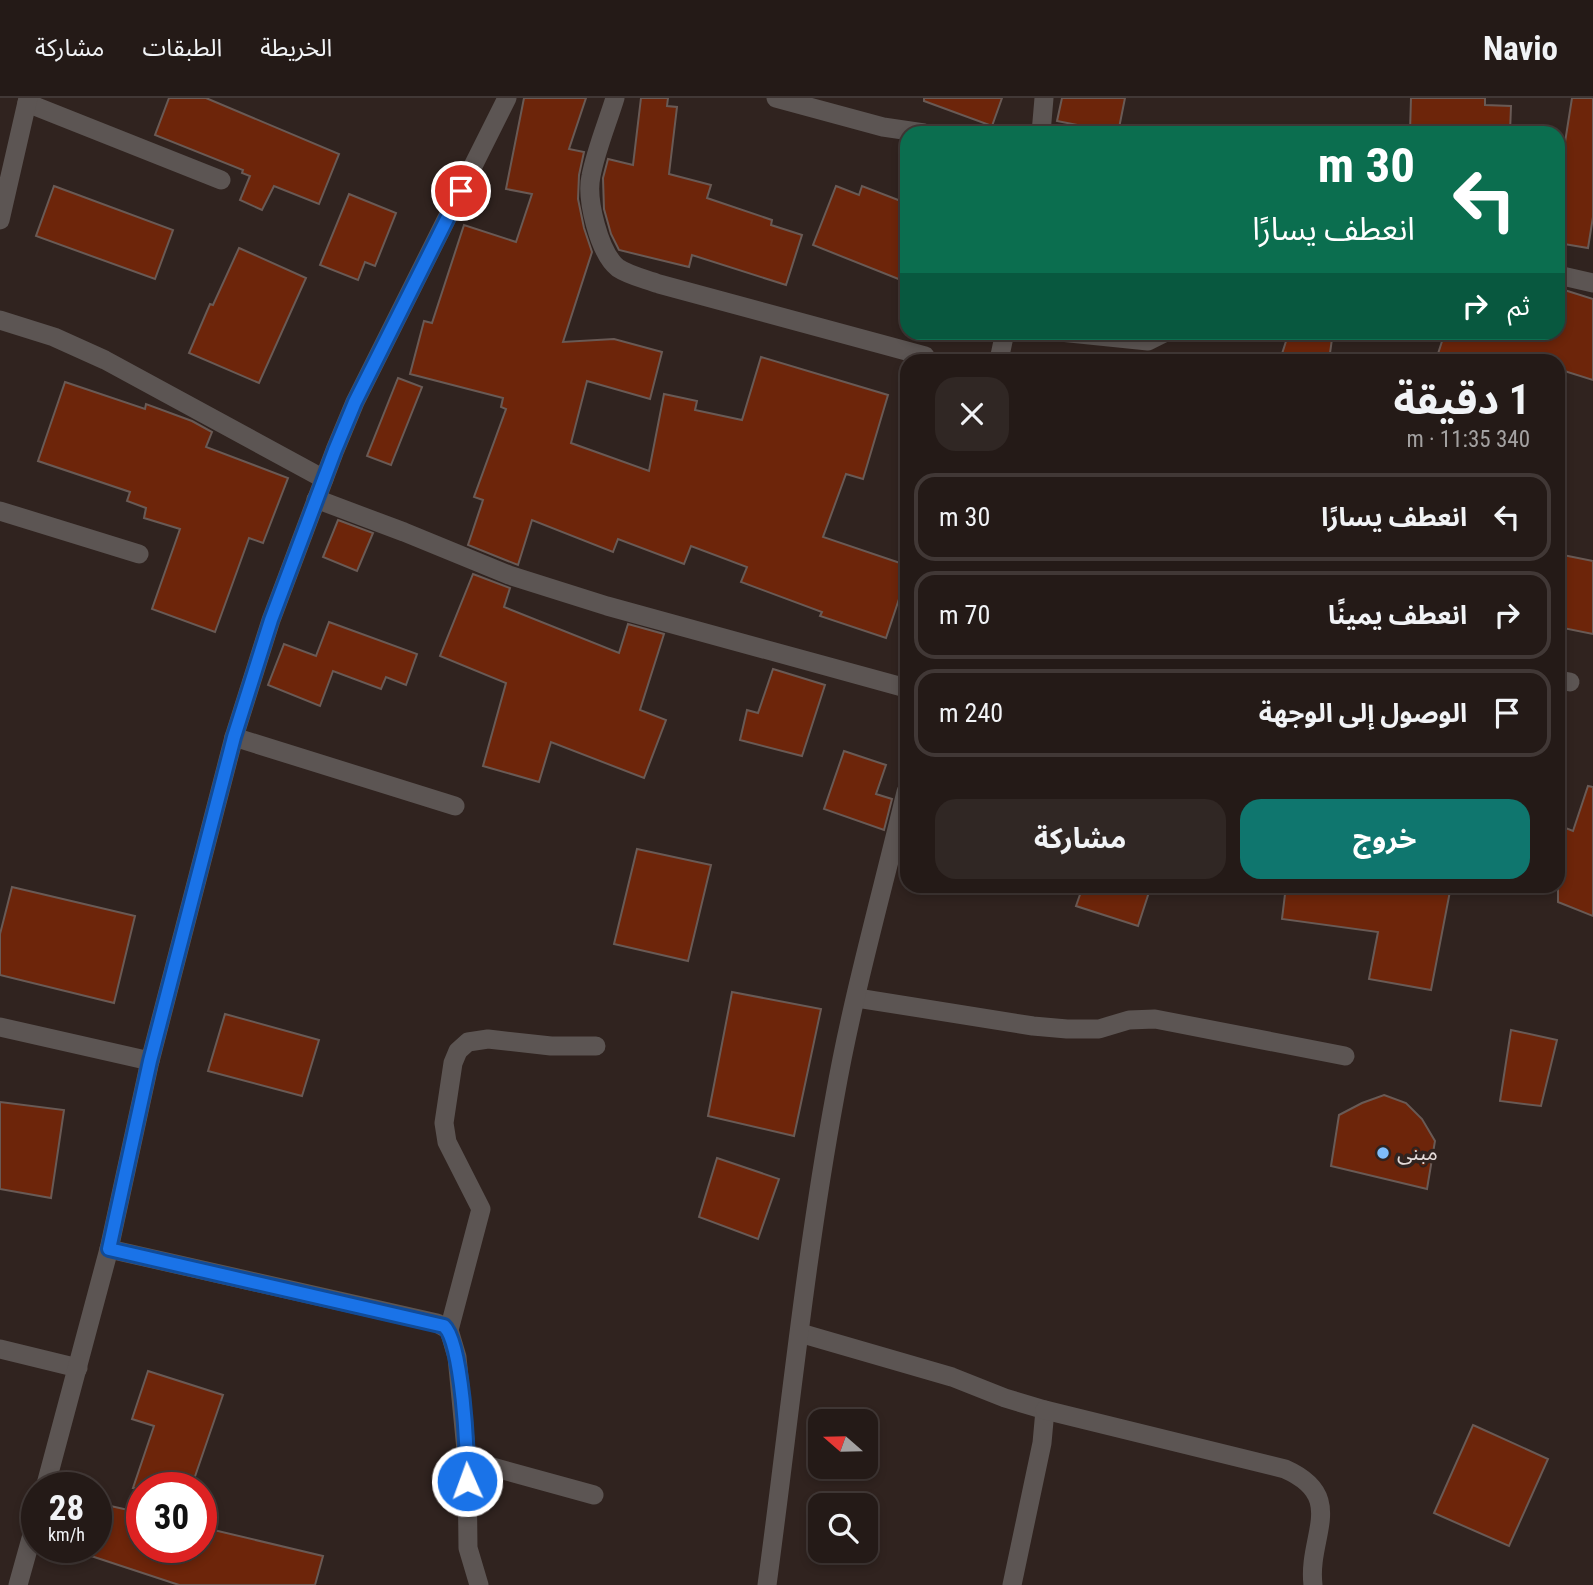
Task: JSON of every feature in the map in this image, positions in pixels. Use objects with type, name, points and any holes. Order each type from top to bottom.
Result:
[{"type":"street","points":[[49,1472],[109,1249],[150,1061],[234,737],[271,620],[355,402],[507,98]]},
{"type":"street","points":[[615,98],[590,179],[591,203],[601,242],[617,267],[659,284],[918,354]]},
{"type":"street","points":[[776,98],[900,130]]},
{"type":"street","points":[[1044,98],[1046,126]]},
{"type":"street","points":[[0,220],[27,100],[221,180]]},
{"type":"street","points":[[1565,277],[1593,283]]},
{"type":"street","points":[[0,320],[54,337],[105,360],[324,479]]},
{"type":"street","points":[[316,499],[509,575],[753,647],[900,686]]},
{"type":"street","points":[[0,511],[138,554]]},
{"type":"street","points":[[234,737],[455,806]]},
{"type":"street","points":[[768,1585],[800,1333],[834,1098],[900,817]]},
{"type":"street","points":[[857,998],[1067,1029],[1099,1029],[1129,1020],[1154,1018],[1345,1056]]},
{"type":"street","points":[[0,1027],[150,1061]]},
{"type":"street","points":[[480,1585],[468,1548],[467,1460],[457,1357],[449,1331],[481,1209],[447,1142],[444,1123],[453,1063],[458,1051],[468,1042],[488,1038],[551,1046],[596,1046]]},
{"type":"street","points":[[109,1249],[437,1323],[449,1331]]},
{"type":"street","points":[[800,1333],[952,1377],[1004,1398],[1045,1410],[1285,1469],[1303,1477],[1317,1493],[1322,1516],[1311,1570],[1313,1585]]},
{"type":"street","points":[[0,1349],[78,1368]]},
{"type":"street","points":[[1012,1585],[1042,1443],[1045,1410]]},
{"type":"street","points":[[467,1460],[594,1495]]},
{"type":"street","points":[[18,1585],[24,1563]]},
{"type":"building","points":[[169,98],[206,98],[339,154],[319,204],[274,186],[262,210],[240,200],[250,176],[242,173],[243,170],[155,135]]},
{"type":"building","points":[[524,98],[586,98],[569,149],[584,152],[578,199],[592,252],[563,342],[614,339],[662,352],[650,399],[587,381],[571,443],[649,471],[664,394],[697,401],[695,410],[742,420],[761,357],[888,395],[863,479],[846,474],[823,537],[900,563],[900,596],[886,638],[820,616],[822,612],[741,582],[747,567],[691,546],[684,564],[618,539],[613,552],[532,520],[518,565],[468,545],[483,500],[474,497],[506,409],[501,407],[503,398],[410,374],[424,321],[432,323],[464,225],[516,242],[532,194],[506,189]]},
{"type":"building","points":[[641,98],[668,98],[667,106],[677,107],[669,174],[711,185],[707,198],[772,220],[771,225],[802,235],[786,285],[692,255],[689,267],[619,250],[604,209],[603,178],[608,159],[633,165]]},
{"type":"building","points":[[924,98],[1002,98],[992,126],[924,101]]},
{"type":"building","points":[[1062,98],[1125,98],[1119,126],[1082,126],[1057,121]]},
{"type":"building","points":[[1411,98],[1485,98],[1485,105],[1511,106],[1510,126],[1410,126]]},
{"type":"building","points":[[1572,98],[1593,98],[1593,217],[1588,248],[1565,244],[1565,142]]},
{"type":"building","points":[[54,186],[173,230],[155,279],[36,236]]},
{"type":"building","points":[[836,186],[859,195],[862,186],[900,201],[900,280],[813,245]]},
{"type":"building","points":[[349,194],[396,213],[375,266],[365,262],[358,280],[320,265]]},
{"type":"building","points":[[239,248],[306,278],[259,383],[189,353],[210,304],[213,305]]},
{"type":"building","points":[[1565,290],[1593,299],[1593,380],[1565,371],[1565,354],[1438,354],[1442,340],[1565,340]]},
{"type":"building","points":[[1286,340],[1332,340],[1330,354],[1282,354]]},
{"type":"building","points":[[398,378],[422,387],[391,465],[367,456]]},
{"type":"building","points":[[65,382],[145,409],[146,404],[192,421],[212,432],[206,447],[288,478],[263,543],[249,538],[215,632],[152,609],[180,529],[144,518],[146,508],[127,501],[130,492],[38,461]]},
{"type":"building","points":[[338,520],[373,533],[357,571],[323,557]]},
{"type":"building","points":[[1565,555],[1593,561],[1593,634],[1565,628]]},
{"type":"building","points":[[473,574],[510,588],[504,607],[619,653],[628,624],[664,634],[640,710],[666,720],[644,778],[551,742],[539,782],[483,766],[506,683],[440,656]]},
{"type":"building","points":[[329,622],[417,654],[406,685],[386,677],[381,689],[333,671],[320,706],[268,685],[284,644],[316,656]]},
{"type":"building","points":[[773,669],[825,685],[802,756],[740,740],[747,710],[758,713]]},
{"type":"building","points":[[844,751],[886,765],[876,794],[892,799],[884,830],[824,809]]},
{"type":"building","points":[[1588,786],[1593,787],[1593,916],[1558,902],[1558,893],[1565,893],[1565,828],[1573,831]]},
{"type":"building","points":[[637,849],[711,865],[688,961],[614,944]]},
{"type":"building","points":[[12,887],[135,916],[114,1003],[0,975],[0,934]]},
{"type":"building","points":[[1081,893],[1149,893],[1138,926],[1076,906]]},
{"type":"building","points":[[1285,893],[1450,893],[1431,990],[1369,979],[1378,932],[1282,919]]},
{"type":"building","points":[[732,992],[821,1009],[794,1136],[708,1116]]},
{"type":"building","points":[[225,1014],[319,1040],[302,1096],[208,1071]]},
{"type":"building","points":[[1511,1030],[1557,1040],[1541,1106],[1500,1101]]},
{"type":"building","name":"مبنى","points":[[1384,1095],[1406,1103],[1422,1119],[1435,1141],[1427,1189],[1331,1166],[1339,1115]]},
{"type":"building","points":[[0,1102],[64,1110],[51,1198],[0,1189]]},
{"type":"building","points":[[717,1158],[779,1179],[758,1239],[699,1217]]},
{"type":"building","points":[[148,1371],[223,1395],[197,1472],[138,1472],[154,1426],[132,1419]]},
{"type":"building","points":[[1473,1425],[1548,1459],[1509,1546],[1434,1513]]},
{"type":"building","points":[[112,1506],[126,1509],[126,1563],[217,1563],[217,1531],[323,1556],[315,1585],[179,1585],[112,1563]]},
{"type":"place","name":"مبنى","points":[[1383,1153]]},
{"type":"route","points":[[461,191],[355,402],[271,620],[234,737],[150,1061],[109,1249],[444,1326],[449,1331],[457,1357],[467,1481]]}]
